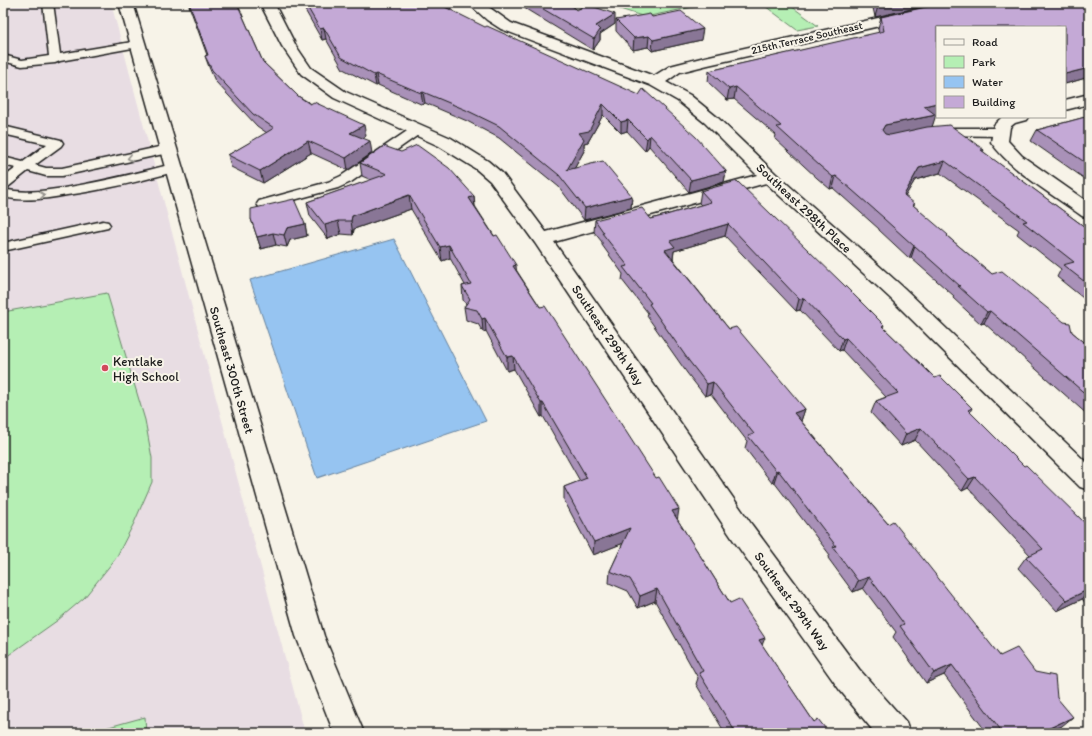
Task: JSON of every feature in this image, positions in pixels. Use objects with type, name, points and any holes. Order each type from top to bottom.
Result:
[{"type":"street","name":"Southeast 300th Street","points":[[126,3],[310,636],[349,733]]},
{"type":"street","name":"Southeast 299th Way","points":[[267,3],[289,46],[306,71],[340,96],[445,142],[482,165],[496,177],[542,239],[743,533],[849,678],[895,733]]},
{"type":"street","name":"Southeast 298th Place","points":[[475,3],[492,17],[515,30],[655,82],[684,98],[711,120],[769,177],[896,293],[1089,480]]},
{"type":"street","name":"215th Terrace Southeast","points":[[655,82],[675,69],[705,61],[963,3]]},
{"type":"street","points":[[1066,105],[1089,99]]},
{"type":"street","points":[[1017,118],[1002,125],[999,142],[1016,160],[1089,212]]},
{"type":"street","points":[[542,239],[769,177]]},
{"type":"lane","points":[[48,3],[55,60]]},
{"type":"lane","points":[[3,58],[22,63],[55,60],[138,44]]},
{"type":"lane","points":[[3,130],[57,143],[3,184]]},
{"type":"lane","points":[[264,204],[333,185],[346,179],[417,130]]},
{"type":"lane","points":[[923,133],[947,131],[1000,132]]},
{"type":"lane","points":[[3,161],[46,172],[62,172],[171,159]]},
{"type":"lane","points":[[3,193],[30,197],[75,191],[126,181],[171,159]]},
{"type":"lane","points":[[3,247],[103,225]]},
{"type":"shaded area","name":"Kentlake High School","points":[[3,3],[111,3],[305,733],[3,733]]},
{"type":"green space","points":[[601,3],[712,3],[645,17]]},
{"type":"green space","points":[[761,3],[787,3],[818,26],[797,30]]},
{"type":"green space","points":[[107,293],[145,420],[152,458],[152,482],[134,523],[116,558],[84,598],[58,620],[3,659],[3,312]]},
{"type":"green space","points":[[145,717],[146,733],[87,733]]},
{"type":"water","points":[[394,239],[486,421],[317,478],[250,280]]},
{"type":"building","points":[[189,3],[237,3],[263,62],[298,96],[310,104],[314,102],[364,125],[350,133],[370,141],[346,158],[308,141],[260,171],[228,155],[274,128],[253,114],[212,70],[205,56],[208,55]]},
{"type":"building","points":[[305,3],[448,3],[451,6],[445,7],[485,27],[487,26],[639,95],[643,89],[696,137],[726,171],[691,180],[650,135],[647,139],[628,120],[621,122],[603,104],[589,131],[579,133],[584,139],[567,170],[603,161],[632,196],[585,208],[559,175],[499,126],[423,92],[421,93],[376,74],[374,75],[341,57],[324,28],[320,29]]},
{"type":"building","points":[[533,3],[569,3],[577,10],[586,4],[615,14],[596,26],[600,30],[594,39]]},
{"type":"building","points":[[878,3],[894,3],[878,6]]},
{"type":"building","points":[[944,3],[1089,3],[1089,68],[1066,74],[1066,26],[936,26],[936,103],[924,106],[936,115],[885,125],[882,130],[885,134],[890,135],[927,127],[950,125],[984,150],[981,150],[1089,230],[1089,285],[1063,265],[1074,262],[1023,222],[1027,221],[945,161],[919,168],[904,195],[915,204],[913,205],[948,235],[947,236],[992,274],[1002,271],[1064,322],[1070,323],[1072,332],[1089,346],[1089,397],[990,311],[987,312],[958,286],[960,286],[836,176],[833,177],[820,166],[777,127],[781,126],[736,87],[729,89],[709,71],[884,31],[881,17]]},
{"type":"building","points":[[681,11],[703,29],[653,40],[649,36],[634,38],[616,20],[650,14],[652,17]]},
{"type":"building","points":[[1089,116],[1089,165],[1037,130]]},
{"type":"building","points":[[417,145],[449,168],[474,196],[469,198],[494,236],[497,235],[516,265],[513,266],[540,307],[545,306],[656,478],[659,477],[679,509],[672,511],[730,603],[739,599],[765,638],[759,640],[814,722],[818,719],[829,733],[736,733],[699,673],[703,671],[657,589],[640,596],[630,579],[610,571],[630,528],[594,542],[564,487],[587,478],[543,403],[541,403],[513,356],[507,357],[485,318],[482,319],[477,310],[464,307],[470,299],[462,286],[471,284],[449,245],[440,247],[409,195],[352,216],[351,221],[338,221],[325,225],[307,202],[387,174],[360,163],[384,146],[401,152]]},
{"type":"building","points":[[737,181],[843,284],[884,325],[882,326],[935,378],[940,376],[972,408],[968,410],[1024,466],[1026,465],[1089,527],[1089,589],[1067,600],[1026,557],[1043,549],[975,477],[969,479],[921,428],[906,434],[876,401],[898,393],[846,338],[843,339],[804,298],[799,299],[728,224],[670,241],[675,247],[665,250],[729,329],[736,327],[805,409],[794,413],[888,524],[893,521],[1000,656],[1017,648],[1035,672],[1055,676],[1057,698],[1073,717],[1039,733],[1003,733],[952,665],[934,673],[900,626],[904,624],[869,577],[858,581],[833,547],[836,546],[778,470],[776,471],[748,436],[754,434],[713,382],[707,384],[689,361],[649,304],[651,303],[623,267],[628,266],[602,233],[604,233],[595,220],[642,208],[651,219],[666,215],[711,202],[701,191]]},
{"type":"building","points":[[294,199],[305,224],[287,228],[284,235],[273,233],[257,237],[251,219],[251,209]]},
{"type":"place","name":"Kentlake High School","points":[[105,368]]}]
